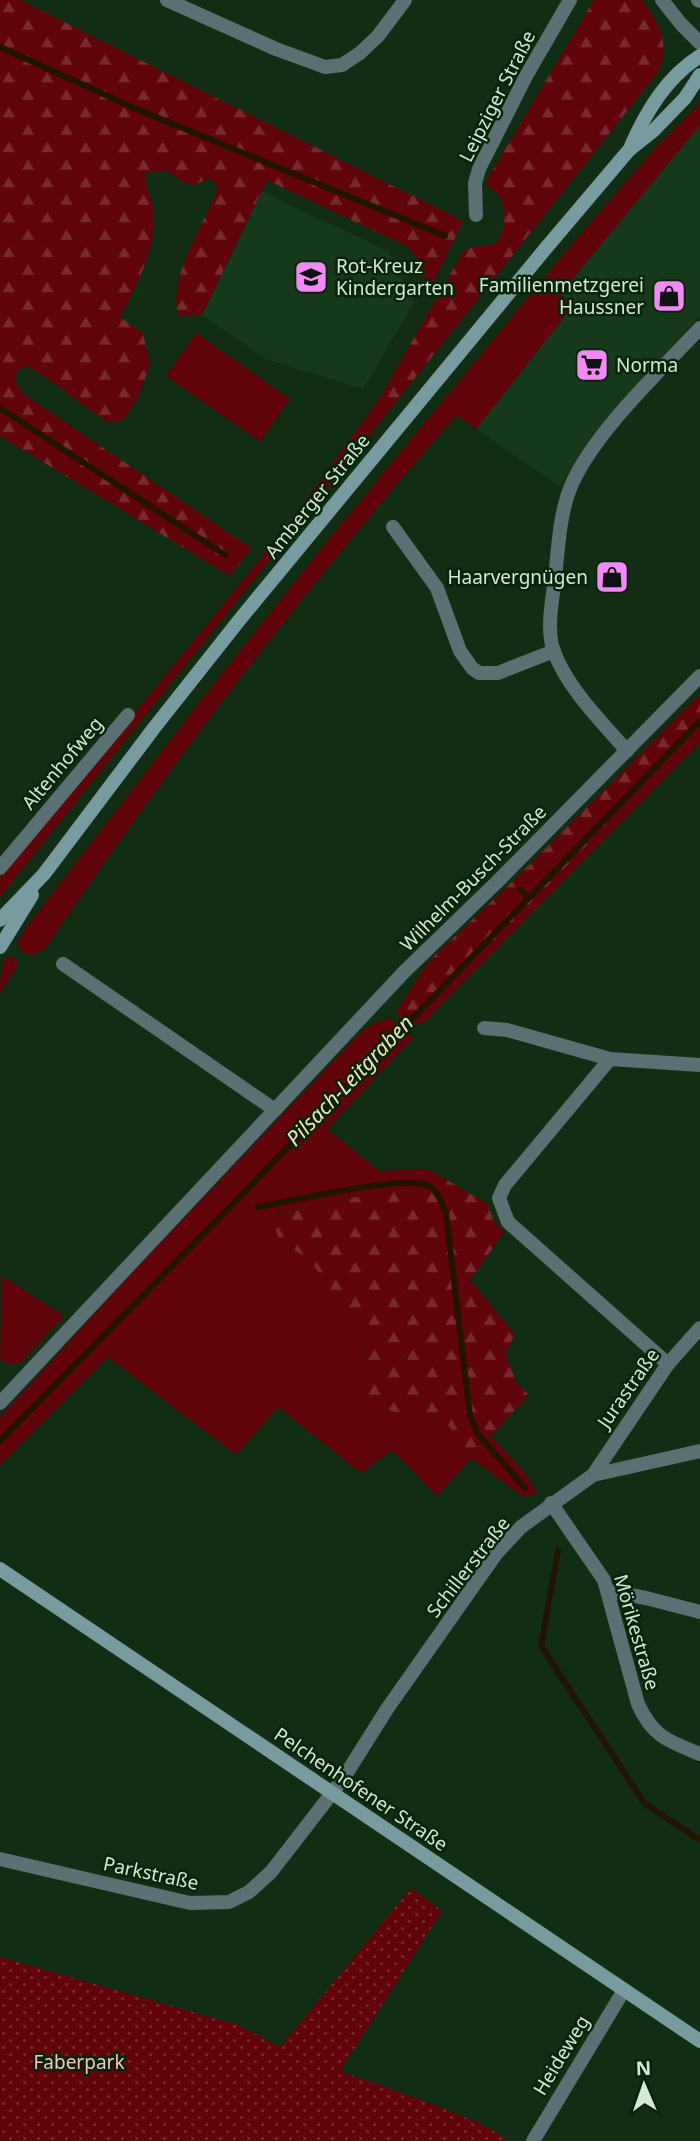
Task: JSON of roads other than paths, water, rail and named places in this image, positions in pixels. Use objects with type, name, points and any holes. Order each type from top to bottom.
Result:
[{"type":"main road","name":"Amberger Straße","points":[[629,150],[646,114],[662,91],[678,73],[700,56]]},
{"type":"main road","name":"Amberger Straße","points":[[0,947],[44,874],[242,618],[545,248],[629,150],[680,104],[700,75]]},
{"type":"main road","name":"Amberger Straße","points":[[0,920],[44,874]]},
{"type":"main road","name":"Pelchenhofener Straße","points":[[0,1569],[700,2040]]},
{"type":"street","points":[[167,0],[276,49],[325,67],[342,65],[360,53],[378,36],[405,0]]},
{"type":"street","name":"Leipziger Straße","points":[[477,215],[475,183],[480,169],[526,76],[570,0]]},
{"type":"street","points":[[662,0],[700,43]]},
{"type":"street","points":[[627,751],[586,703],[564,672],[554,651],[551,618],[563,514],[575,477],[601,438],[700,328]]},
{"type":"street","points":[[393,527],[437,588],[460,651],[472,668],[479,673],[498,673],[554,651]]},
{"type":"street","name":"Wilhelm-Busch-Straße","points":[[0,1403],[404,972],[700,676]]},
{"type":"street","name":"Altenhofweg","points":[[0,868],[128,715]]},
{"type":"street","points":[[63,964],[275,1110]]},
{"type":"street","points":[[484,1028],[507,1030],[610,1059],[700,1065]]},
{"type":"street","points":[[610,1059],[506,1185],[499,1198],[508,1222],[668,1364]]},
{"type":"street","name":"Jurastraße","points":[[593,1475],[668,1364],[700,1328]]},
{"type":"street","name":"Schillerstraße","points":[[333,1793],[387,1709],[496,1555],[521,1527],[593,1475],[700,1451]]},
{"type":"street","name":"Mörikestraße","points":[[551,1503],[598,1568],[609,1591],[638,1704],[645,1719],[652,1730],[700,1754]]},
{"type":"street","points":[[609,1591],[700,1612]]},
{"type":"street","name":"Parkstraße","points":[[0,1859],[173,1900],[205,1904],[229,1902],[261,1883],[333,1793]]},
{"type":"street","name":"Heideweg","points":[[533,2141],[624,1990]]},
{"type":"waterway","points":[[0,47],[134,108],[445,236]]},
{"type":"waterway","points":[[0,408],[225,555]]},
{"type":"waterway","name":"Pilsach-Leitgraben","points":[[0,1441],[700,721]]},
{"type":"waterway","points":[[521,890],[528,899]]},
{"type":"waterway","points":[[258,1207],[397,1183],[417,1183],[429,1186],[435,1191],[446,1213],[470,1416],[478,1434],[525,1488]]},
{"type":"waterway","points":[[558,1551],[541,1646],[645,1804],[700,1840]]},
{"type":"place","name":"Rot-Kreuz Kindergarten","points":[[311,277]]},
{"type":"place","name":"Familienmetzgerei Haussner","points":[[669,296]]},
{"type":"place","name":"Norma","points":[[592,365]]},
{"type":"place","name":"Haarvergnügen","points":[[612,577]]},
{"type":"park label","name":"Faberpark","points":[[79,2062]]}]
